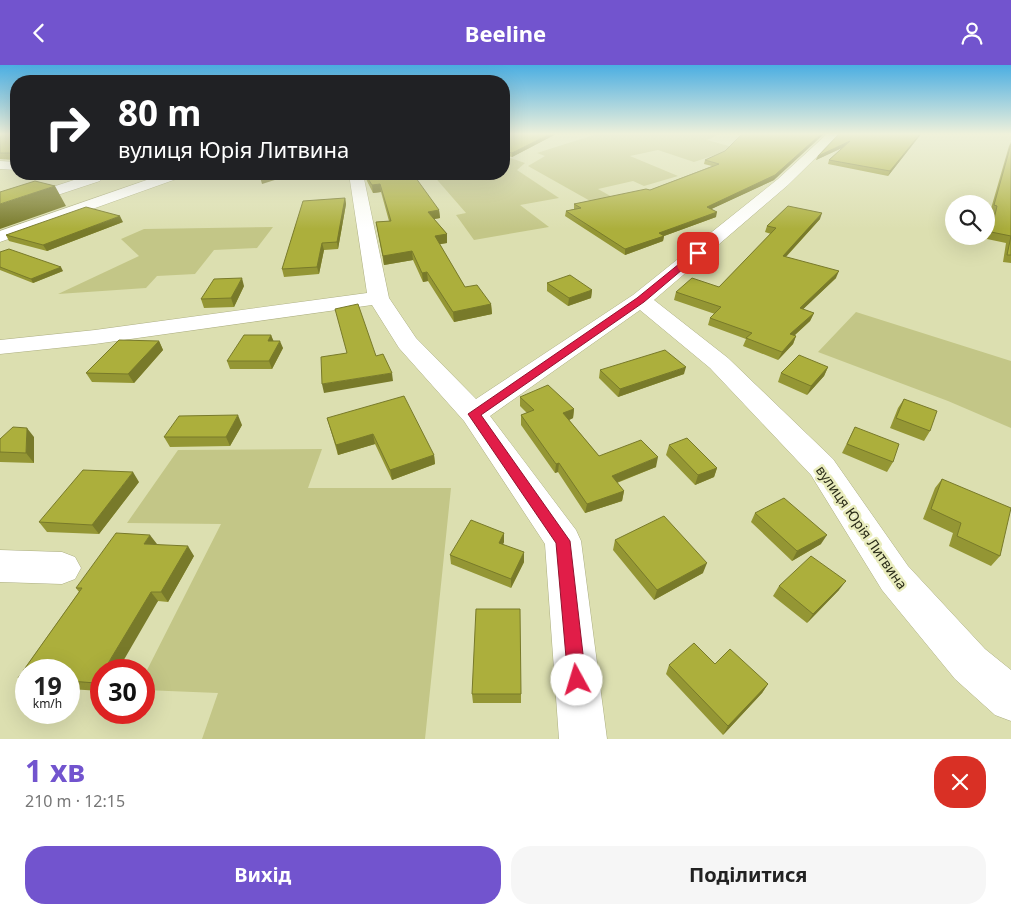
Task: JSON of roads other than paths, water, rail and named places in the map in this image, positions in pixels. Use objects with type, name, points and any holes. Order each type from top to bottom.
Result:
[{"type":"street","points":[[474,414],[640,300],[801,165]]},
{"type":"street","points":[[0,209],[90,180]]},
{"type":"street","points":[[0,237],[161,180]]},
{"type":"street","points":[[357,180],[378,298],[407,343],[474,414],[563,541],[583,739]]},
{"type":"street","points":[[0,347],[45,343],[258,312],[378,298]]},
{"type":"street","name":"вулиця Юрія Литвина","points":[[640,300],[719,363],[822,467],[895,578],[970,664],[1011,699]]},
{"type":"street","points":[[0,566],[62,568]]}]
